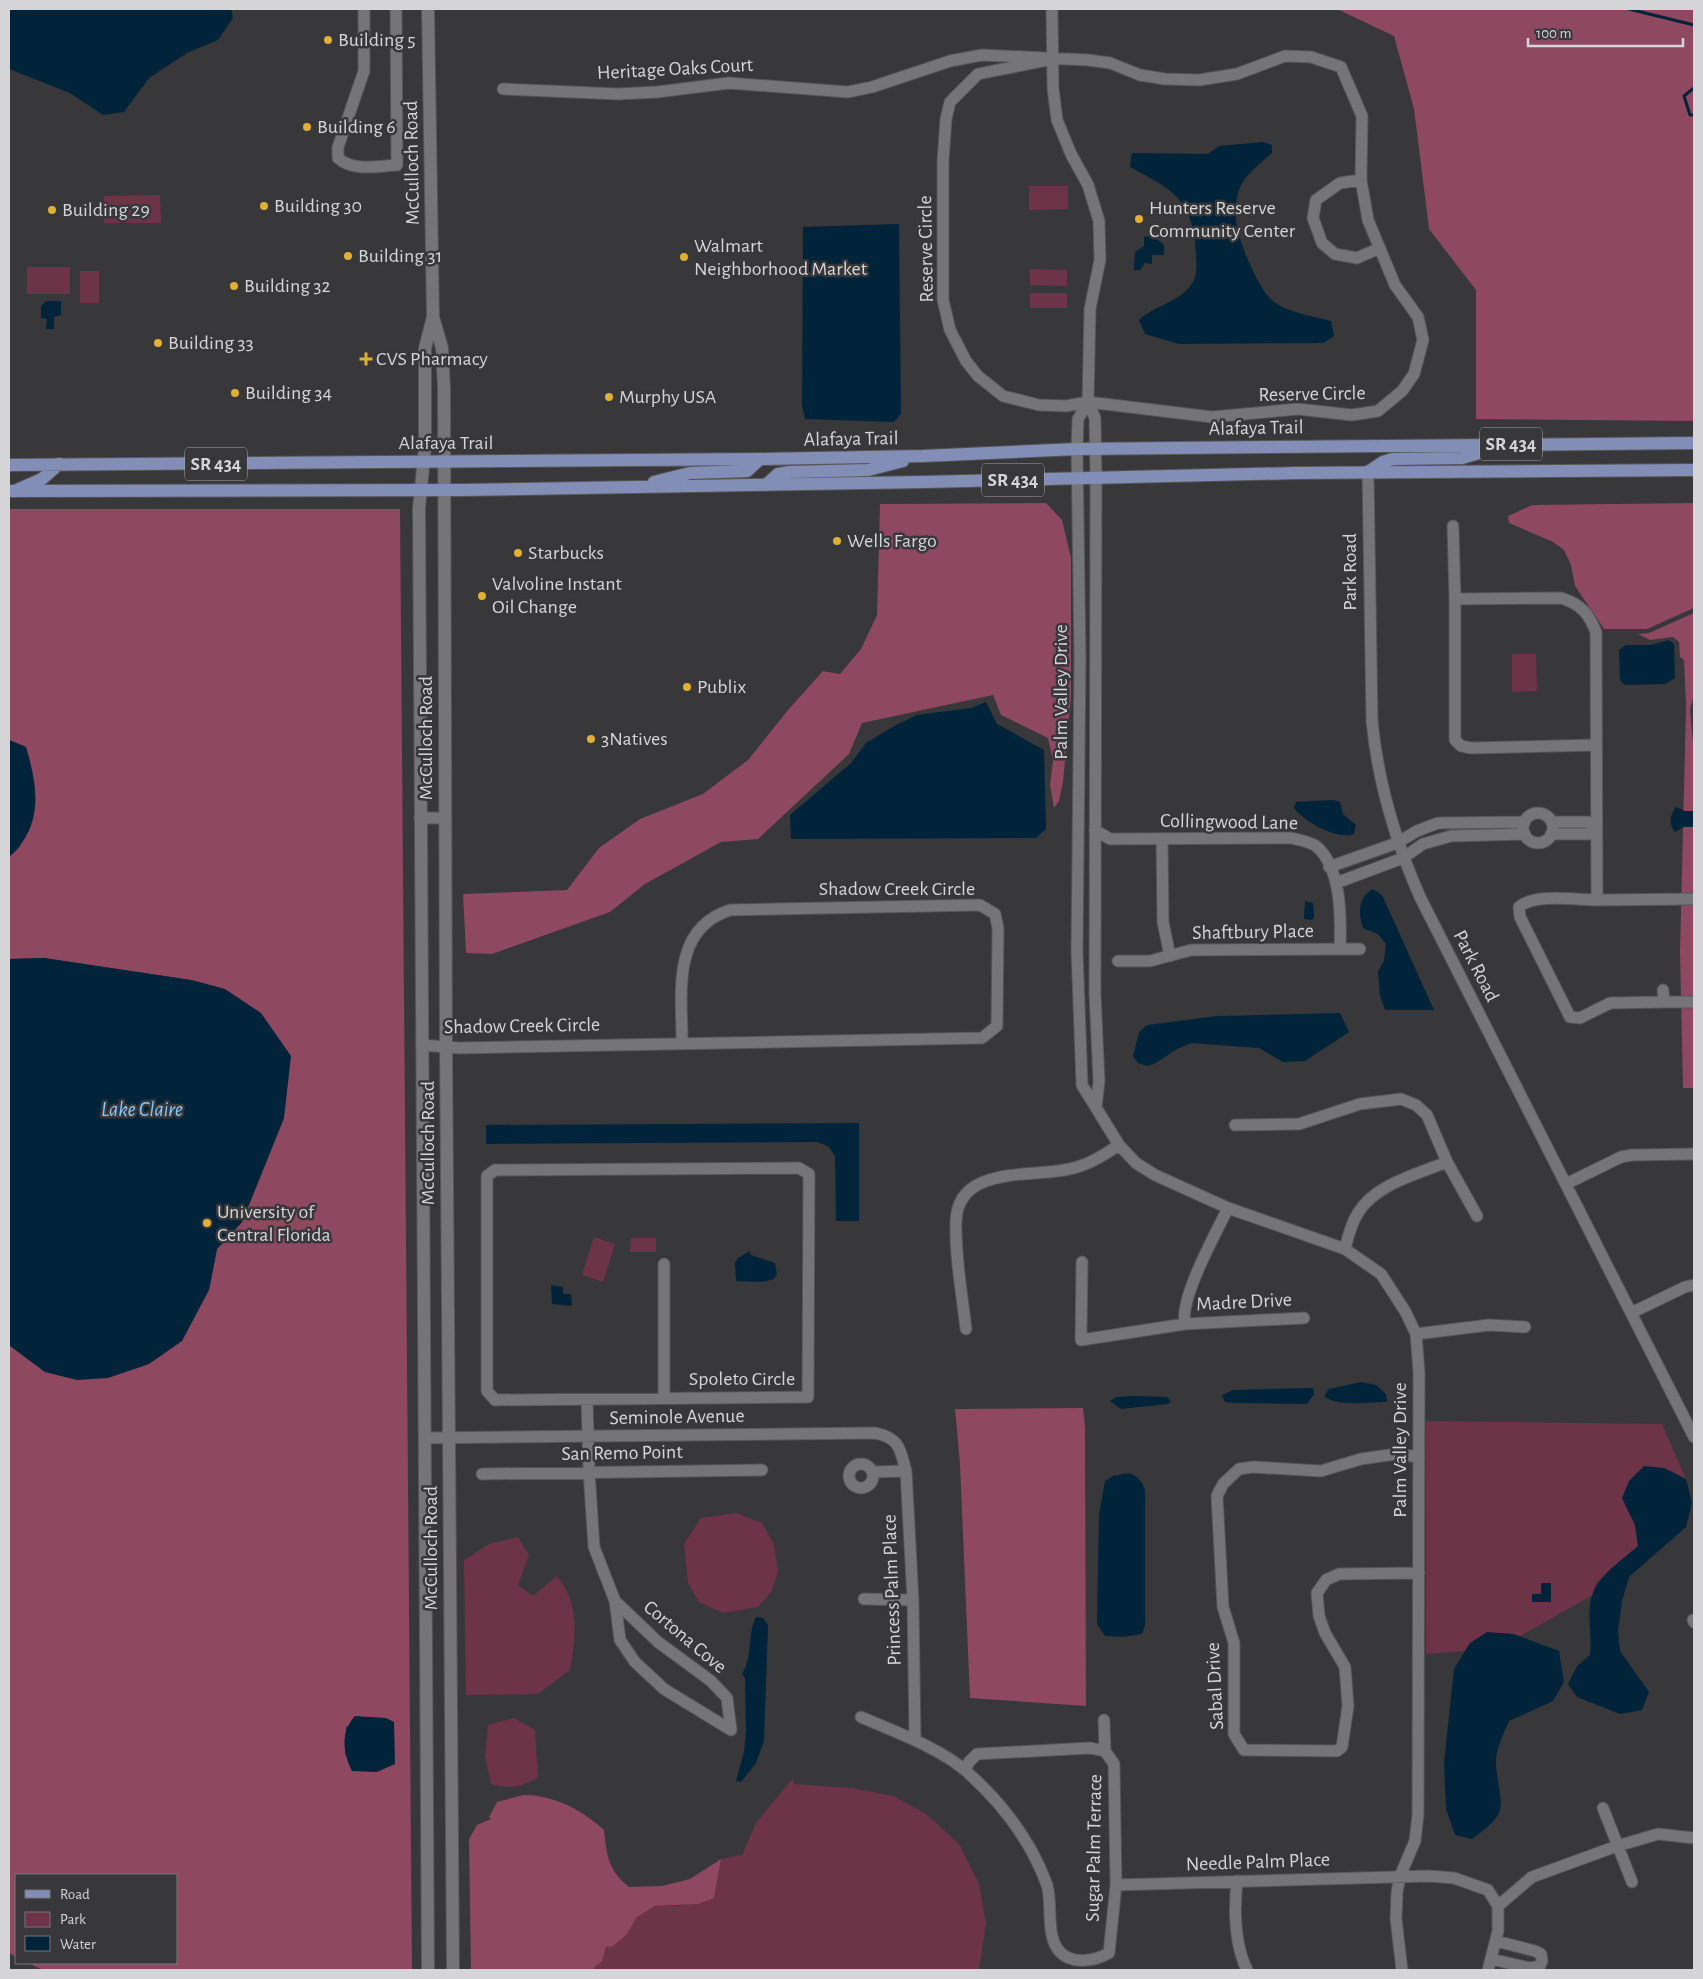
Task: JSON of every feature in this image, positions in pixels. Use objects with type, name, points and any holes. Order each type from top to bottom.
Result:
[{"type":"main road","name":"McCulloch Road","points":[[428,9],[433,317],[442,348],[445,462],[446,1048],[453,1970]]},
{"type":"main road","name":"McCulloch Road","points":[[428,1970],[419,508],[424,462],[425,348],[433,317]]},
{"type":"main road","name":"Alafaya Trail","points":[[9,465],[760,459],[923,456],[1077,449],[1694,443]]},
{"type":"main road","points":[[1368,472],[1383,462],[1393,459],[1462,458],[1510,444]]},
{"type":"main road","points":[[766,485],[778,474],[868,470],[923,456]]},
{"type":"main road","points":[[632,487],[690,473],[747,471],[760,459]]},
{"type":"main road","points":[[12,491],[42,479],[59,464]]},
{"type":"main road","name":"SR 434","points":[[12,491],[444,490],[1368,472],[1692,468]]},
{"type":"street","points":[[364,9],[364,71],[338,147],[338,158],[344,164],[355,166],[397,165],[396,9]]},
{"type":"street","name":"Palm Valley Drive","points":[[1052,9],[1057,120],[1071,154],[1088,185],[1099,221],[1100,260],[1090,309],[1088,402],[1095,418],[1096,478],[1095,986],[1099,1081],[1096,1108]]},
{"type":"street","name":"Heritage Oaks Court","points":[[503,88],[638,93],[729,82],[848,92],[872,87],[950,61],[982,54],[1053,59]]},
{"type":"street","name":"Reserve Circle","points":[[1285,56],[1312,57],[1341,67],[1362,116],[1361,180],[1368,220],[1395,285],[1418,317],[1423,340],[1414,374],[1402,390],[1378,411],[1352,415],[1298,409],[1212,417],[1088,402],[1066,406],[1039,405],[1003,396],[978,376],[966,361],[950,330],[943,300],[943,162],[946,119],[950,102],[978,74],[1053,59],[1110,63],[1140,75],[1165,80],[1199,80],[1237,74],[1285,56]]},
{"type":"street","points":[[1361,180],[1340,183],[1316,200],[1312,218],[1322,244],[1336,254],[1357,258],[1380,248]]},
{"type":"street","name":"Palm Valley Drive","points":[[1088,402],[1078,419],[1077,449],[1079,479],[1078,986],[1082,1085],[1119,1145],[1136,1162],[1155,1175],[1228,1208],[1345,1249],[1381,1274],[1405,1311],[1416,1334],[1419,1372],[1418,1815],[1415,1842],[1400,1876],[1396,1919],[1402,1970]]},
{"type":"street","name":"Park Road","points":[[1368,472],[1372,721],[1377,763],[1397,843],[1420,897],[1694,1438]]},
{"type":"street","points":[[1453,526],[1455,740],[1461,746],[1471,748],[1596,745]]},
{"type":"street","points":[[1455,599],[1562,598],[1574,602],[1584,609],[1591,618],[1596,632],[1597,900]]},
{"type":"street","points":[[1329,867],[1397,843],[1417,831],[1438,823],[1525,822],[1532,815],[1541,813],[1552,822],[1588,822],[1596,828]]},
{"type":"street","points":[[420,818],[445,818]]},
{"type":"street","points":[[1525,822],[1525,834],[1531,841],[1540,842],[1551,834],[1589,834],[1596,828]]},
{"type":"street","points":[[1551,834],[1552,822]]},
{"type":"street","name":"Collingwood Lane","points":[[1095,830],[1110,839],[1291,838],[1306,841],[1316,846],[1336,883],[1341,914],[1340,949]]},
{"type":"street","points":[[1336,883],[1403,858],[1423,844],[1451,836],[1525,834]]},
{"type":"street","points":[[1162,839],[1163,922],[1170,956]]},
{"type":"street","points":[[1366,854],[1372,870]]},
{"type":"street","points":[[1694,899],[1536,899],[1526,901],[1520,907],[1520,917],[1570,1017],[1580,1018],[1610,1003],[1694,1002]]},
{"type":"street","name":"Shadow Creek Circle","points":[[422,1044],[446,1048],[682,1042],[982,1038],[997,1026],[998,928],[995,914],[980,905],[730,910],[716,914],[700,927],[687,949],[682,968],[682,1042]]},
{"type":"street","name":"Shaftbury Place","points":[[1118,962],[1150,961],[1191,950],[1360,949]]},
{"type":"street","points":[[1078,986],[1095,986]]},
{"type":"street","points":[[1664,990],[1664,1002]]},
{"type":"street","points":[[1235,1124],[1299,1124],[1360,1104],[1401,1099],[1416,1105],[1426,1115],[1447,1162],[1477,1216]]},
{"type":"street","points":[[966,1329],[956,1221],[961,1201],[967,1191],[972,1186],[996,1179],[1063,1170],[1089,1164],[1119,1145]]},
{"type":"street","points":[[1566,1184],[1621,1157],[1632,1155],[1694,1154]]},
{"type":"street","points":[[1345,1249],[1351,1227],[1359,1211],[1373,1195],[1447,1162]]},
{"type":"street","name":"Spoleto Circle","points":[[799,1168],[809,1174],[808,1397],[664,1398],[495,1400],[486,1391],[487,1176],[495,1170],[799,1168]]},
{"type":"street","points":[[1185,1324],[1184,1317],[1187,1298],[1228,1208]]},
{"type":"street","name":"Madre Drive","points":[[1082,1262],[1081,1340],[1185,1324],[1304,1318]]},
{"type":"street","points":[[664,1264],[664,1398]]},
{"type":"street","points":[[1631,1314],[1685,1287],[1694,1285]]},
{"type":"street","points":[[1416,1334],[1489,1325],[1526,1327]]},
{"type":"street","name":"Cortona Cove","points":[[587,1400],[588,1471],[594,1547],[615,1601],[620,1640],[635,1662],[664,1688],[731,1730],[726,1698],[711,1681],[658,1642],[615,1601]]},
{"type":"street","name":"Seminole Avenue","points":[[425,1438],[875,1433],[889,1436],[896,1442],[906,1471]]},
{"type":"street","name":"Sabal Drive","points":[[1419,1457],[1396,1454],[1361,1460],[1321,1471],[1253,1467],[1239,1469],[1223,1484],[1217,1496],[1223,1606],[1234,1643],[1234,1734],[1244,1750],[1337,1752],[1342,1747],[1348,1706],[1345,1667],[1325,1633],[1319,1616],[1317,1593],[1326,1580],[1340,1574],[1419,1573]]},
{"type":"street","name":"San Remo Point","points":[[482,1474],[762,1470]]},
{"type":"street","points":[[872,1472],[906,1471]]},
{"type":"street","name":"Princess Palm Place","points":[[906,1471],[912,1600],[915,1740]]},
{"type":"street","points":[[864,1599],[912,1600]]},
{"type":"street","name":"Sugar Palm Terrace","points":[[861,1717],[915,1740],[965,1770],[1010,1817],[1040,1866],[1048,1888],[1052,1937],[1058,1951],[1067,1958],[1089,1961],[1099,1959],[1109,1953],[1116,1885],[1114,1764],[1105,1751],[1104,1720]]},
{"type":"street","name":"Sugar Palm Terrace","points":[[965,1770],[969,1762],[977,1754],[1090,1748],[1105,1751]]},
{"type":"street","points":[[1603,1808],[1632,1882]]},
{"type":"street","points":[[1496,1942],[1535,1951],[1540,1954],[1542,1960],[1540,1966],[1530,1968],[1489,1965],[1498,1931],[1498,1906],[1532,1877],[1617,1846],[1658,1834],[1694,1838]]},
{"type":"street","name":"Needle Palm Place","points":[[1116,1885],[1400,1876],[1446,1877],[1471,1883],[1488,1890],[1498,1906]]},
{"type":"street","points":[[1237,1881],[1235,1904],[1239,1944],[1247,1970]]},
{"type":"green space","points":[[1029,186],[1068,186],[1068,209],[1029,210]]},
{"type":"green space","points":[[160,195],[161,223],[104,223],[104,196]]},
{"type":"green space","points":[[27,267],[70,267],[70,294],[27,294]]},
{"type":"green space","points":[[1030,269],[1067,270],[1067,286],[1030,285]]},
{"type":"green space","points":[[80,271],[99,271],[99,303],[80,303]]},
{"type":"green space","points":[[1030,293],[1067,293],[1067,308],[1030,308]]},
{"type":"green space","points":[[1512,654],[1536,654],[1537,691],[1512,692]]},
{"type":"green space","points":[[594,1237],[615,1244],[603,1282],[582,1275]]},
{"type":"green space","points":[[631,1238],[656,1238],[656,1252],[630,1252]]},
{"type":"green space","points":[[1426,1421],[1662,1424],[1686,1479],[1664,1468],[1622,1498],[1635,1525],[1638,1546],[1596,1583],[1593,1595],[1520,1636],[1513,1634],[1470,1643],[1465,1651],[1426,1654]]},
{"type":"green space","points":[[736,1513],[762,1523],[774,1544],[778,1572],[771,1592],[758,1607],[723,1613],[699,1602],[688,1583],[684,1544],[701,1518]]},
{"type":"green space","points":[[518,1537],[529,1555],[518,1585],[533,1596],[557,1576],[570,1598],[575,1633],[570,1670],[538,1694],[466,1695],[464,1560],[489,1544]]},
{"type":"green space","points":[[514,1718],[535,1730],[538,1777],[515,1787],[491,1784],[485,1757],[488,1725]]},
{"type":"green space","points":[[793,1778],[794,1784],[852,1788],[894,1796],[926,1814],[959,1844],[979,1884],[986,1923],[979,1970],[592,1970],[602,1961],[606,1947],[627,1934],[637,1917],[655,1906],[678,1906],[714,1898],[721,1859],[742,1855],[756,1823]]},
{"type":"shaded area","points":[[1337,9],[1694,9],[1694,421],[1476,419],[1476,290],[1429,229],[1414,109],[1394,36]]},
{"type":"shaded area","points":[[1046,503],[1062,520],[1071,558],[1071,697],[1063,782],[1059,801],[1054,808],[1050,785],[1053,761],[1048,738],[1001,715],[993,695],[862,723],[849,754],[758,839],[721,842],[645,884],[610,912],[492,954],[466,953],[463,894],[567,890],[599,848],[640,819],[703,794],[748,760],[788,710],[823,671],[840,674],[861,649],[877,615],[880,504]]},
{"type":"shaded area","points":[[1694,503],[1694,608],[1647,629],[1604,629],[1575,586],[1571,565],[1564,550],[1553,542],[1509,523],[1508,516],[1532,505]]},
{"type":"shaded area","name":"University of Central Florida","points":[[9,509],[400,509],[412,1970],[43,1970],[30,1964],[178,1964],[178,1874],[15,1874],[15,1956],[9,1953],[9,1345],[45,1372],[209,1290],[217,1249],[242,1222],[284,1118],[225,989],[191,980],[44,958],[9,959],[9,857],[20,847],[26,747],[9,740]],"holes":[[[346,1726],[395,1736],[345,1756]]]},
{"type":"shaded area","points":[[1694,613],[1694,695],[1690,709],[1694,754],[1694,1088],[1683,1088],[1680,952],[1686,706],[1684,660],[1680,657],[1679,642],[1673,637],[1650,640],[1638,634],[1649,633]]},
{"type":"shaded area","points":[[1083,1408],[1085,1426],[1086,1706],[970,1698],[960,1464],[955,1409]]},
{"type":"shaded area","points":[[523,1795],[545,1797],[567,1805],[596,1823],[604,1830],[608,1855],[613,1868],[629,1887],[662,1886],[690,1879],[721,1859],[714,1898],[698,1904],[655,1906],[637,1917],[627,1934],[613,1946],[606,1947],[602,1961],[592,1970],[471,1970],[469,1839],[477,1825],[491,1819],[489,1817],[497,1802]]},
{"type":"water","points":[[9,9],[231,9],[233,18],[218,40],[187,53],[149,78],[124,112],[103,115],[70,93],[9,69]]},
{"type":"water","points":[[1263,142],[1272,145],[1272,153],[1245,179],[1237,199],[1236,223],[1242,245],[1257,279],[1274,302],[1301,314],[1331,321],[1334,336],[1323,343],[1179,344],[1145,334],[1139,320],[1182,294],[1195,279],[1196,252],[1194,234],[1185,208],[1169,190],[1130,167],[1132,153],[1208,154],[1219,146]]},
{"type":"water","points":[[899,224],[901,414],[894,422],[805,419],[802,405],[803,227]]},
{"type":"water","points":[[1153,236],[1164,245],[1164,255],[1152,255],[1152,264],[1145,263],[1140,270],[1134,270],[1135,252],[1144,246],[1144,237]]},
{"type":"water","points":[[46,301],[61,301],[61,315],[54,317],[54,329],[46,329],[47,319],[41,318],[41,306]]},
{"type":"water","points":[[1669,640],[1674,644],[1675,678],[1665,684],[1625,685],[1620,680],[1619,650],[1626,645],[1651,645]]},
{"type":"water","points":[[986,702],[997,724],[1044,750],[1046,829],[1036,838],[791,839],[790,815],[851,763],[866,743],[917,715],[971,708]]},
{"type":"water","points":[[9,740],[26,747],[33,777],[35,805],[33,819],[28,832],[9,857]]},
{"type":"water","points":[[1333,800],[1340,802],[1343,814],[1356,825],[1354,834],[1347,835],[1330,832],[1305,819],[1294,808],[1296,802]]},
{"type":"water","points":[[1676,807],[1685,811],[1694,811],[1694,827],[1684,827],[1675,832],[1671,826],[1671,820],[1672,813]]},
{"type":"water","points":[[1373,889],[1382,895],[1434,1010],[1385,1010],[1380,996],[1378,971],[1384,961],[1386,944],[1378,934],[1363,928],[1360,917],[1360,906],[1364,896]]},
{"type":"water","points":[[1305,901],[1313,903],[1314,918],[1312,920],[1304,919]]},
{"type":"water","name":"Lake Claire","points":[[44,958],[191,980],[225,989],[261,1013],[291,1056],[284,1118],[242,1222],[217,1249],[209,1290],[182,1341],[149,1364],[108,1378],[77,1380],[45,1372],[9,1345],[9,959]]},
{"type":"water","points":[[1340,1013],[1349,1032],[1305,1061],[1283,1062],[1259,1048],[1192,1043],[1147,1066],[1138,1063],[1133,1056],[1139,1032],[1147,1025],[1217,1016]]},
{"type":"water","points":[[859,1123],[859,1221],[836,1221],[835,1156],[828,1146],[817,1142],[486,1144],[486,1125]]},
{"type":"water","points":[[750,1251],[751,1255],[775,1263],[777,1274],[774,1279],[763,1282],[736,1281],[735,1263],[738,1258]]},
{"type":"water","points":[[551,1285],[563,1287],[563,1294],[571,1294],[572,1306],[552,1304]]},
{"type":"water","points":[[1361,1382],[1376,1385],[1386,1394],[1387,1402],[1345,1403],[1336,1402],[1324,1396],[1329,1389]]},
{"type":"water","points":[[1313,1388],[1314,1394],[1307,1404],[1225,1402],[1222,1395],[1233,1390]]},
{"type":"water","points":[[1116,1397],[1167,1397],[1171,1402],[1121,1409],[1110,1401]]},
{"type":"water","points":[[1644,1466],[1664,1468],[1686,1479],[1692,1503],[1686,1527],[1629,1577],[1622,1601],[1618,1631],[1620,1651],[1649,1692],[1642,1710],[1620,1714],[1577,1697],[1568,1684],[1577,1666],[1590,1655],[1590,1605],[1596,1587],[1615,1565],[1638,1546],[1635,1525],[1622,1498],[1629,1481]]},
{"type":"water","points":[[1129,1473],[1139,1480],[1145,1490],[1145,1625],[1142,1634],[1123,1637],[1105,1636],[1097,1624],[1099,1514],[1105,1481],[1113,1476]]},
{"type":"water","points":[[1541,1583],[1551,1583],[1551,1602],[1532,1602],[1532,1594],[1541,1594]]},
{"type":"water","points":[[756,1617],[763,1618],[768,1625],[764,1741],[756,1763],[741,1782],[736,1781],[744,1752],[746,1732],[745,1678],[742,1674],[748,1660],[753,1624]]},
{"type":"water","points":[[1487,1632],[1513,1634],[1559,1651],[1564,1682],[1553,1701],[1509,1721],[1500,1743],[1496,1760],[1501,1800],[1498,1814],[1485,1830],[1472,1839],[1455,1835],[1446,1809],[1444,1763],[1454,1669],[1470,1643]]},
{"type":"water","points":[[355,1716],[386,1718],[394,1722],[395,1764],[377,1772],[352,1771],[344,1743],[347,1729]]},
{"type":"waterway","points":[[1629,9],[1694,25]]},
{"type":"waterway","points":[[1694,88],[1684,96],[1690,115],[1694,115]]},
{"type":"place","name":"Building 5","points":[[328,40]]},
{"type":"place","name":"Building 6","points":[[307,127]]},
{"type":"place","name":"Building 30","points":[[264,206]]},
{"type":"place","name":"Building 29","points":[[52,210]]},
{"type":"place","name":"Hunters Reserve Community Center","points":[[1139,219]]},
{"type":"place","name":"Building 31","points":[[348,256]]},
{"type":"place","name":"Walmart Neighborhood Market","points":[[684,257]]},
{"type":"place","name":"Building 32","points":[[234,286]]},
{"type":"place","name":"Building 33","points":[[158,343]]},
{"type":"place","name":"CVS Pharmacy","points":[[366,359]]},
{"type":"place","name":"Building 34","points":[[235,393]]},
{"type":"place","name":"Murphy USA","points":[[609,397]]},
{"type":"place","name":"Wells Fargo","points":[[837,541]]},
{"type":"place","name":"Starbucks","points":[[518,553]]},
{"type":"place","name":"Valvoline Instant Oil Change","points":[[482,596]]},
{"type":"place","name":"Publix","points":[[687,687]]},
{"type":"place","name":"3Natives","points":[[591,739]]},
{"type":"place","name":"University of Central Florida","points":[[207,1223]]}]
